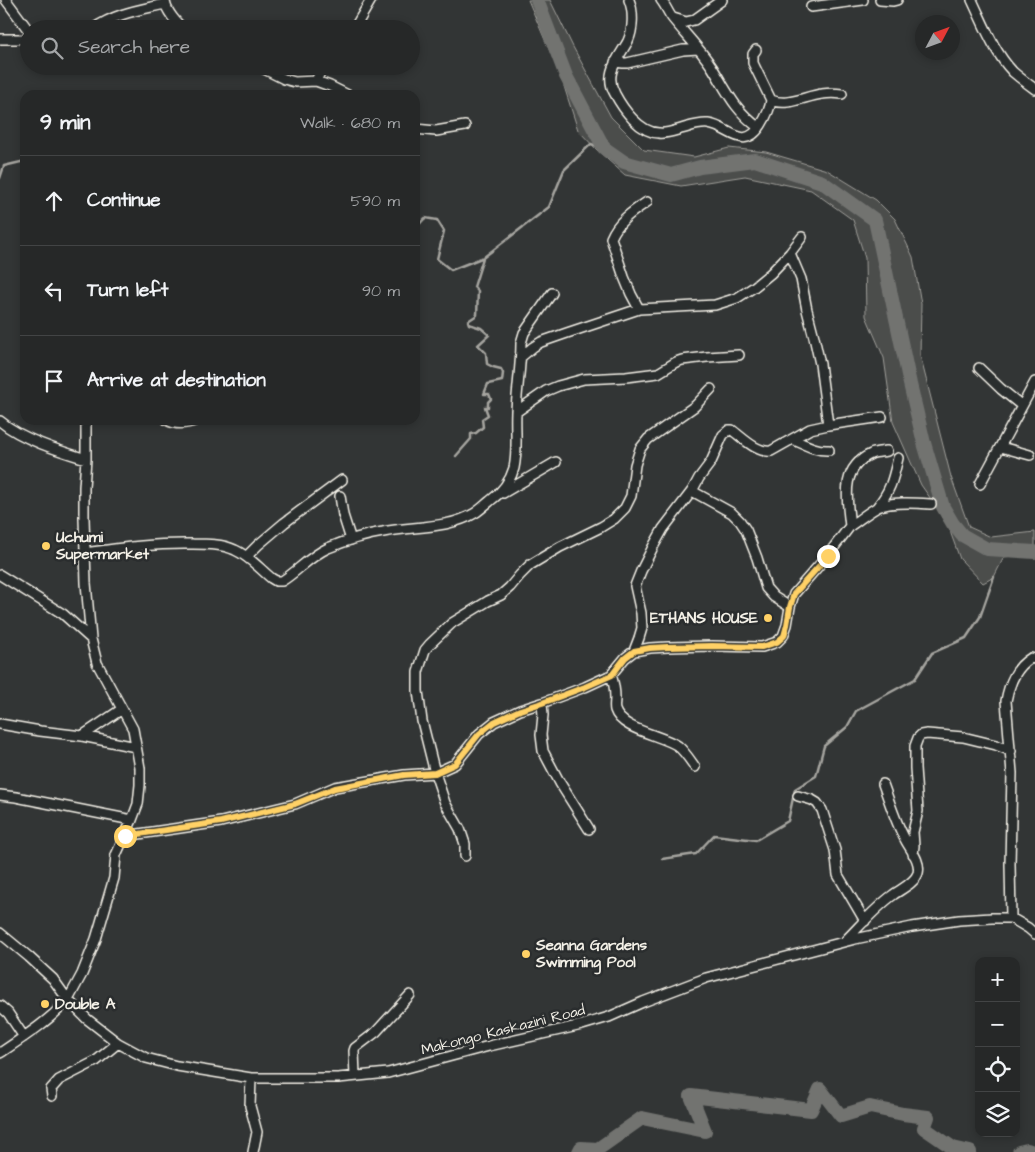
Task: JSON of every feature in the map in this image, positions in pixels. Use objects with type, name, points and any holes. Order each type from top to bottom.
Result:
[{"type":"street","points":[[6,0],[21,20]]},
{"type":"street","points":[[359,20],[371,0]]},
{"type":"street","points":[[629,0],[632,6],[630,36],[615,62],[611,83],[614,93],[629,115],[640,126],[650,132],[659,134],[708,124],[739,137],[746,138],[756,133],[766,116],[771,100],[753,63],[753,54],[756,50]]},
{"type":"street","points":[[661,0],[671,17],[711,65],[735,106],[759,128]]},
{"type":"street","points":[[671,17],[686,22],[694,20],[722,0]]},
{"type":"street","points":[[811,7],[863,0]]},
{"type":"street","points":[[880,0],[897,0]]},
{"type":"street","points":[[972,0],[1001,56],[1014,72],[1035,89]]},
{"type":"street","points":[[107,20],[165,2],[175,20]]},
{"type":"street","points":[[0,39],[20,39]]},
{"type":"street","points":[[615,62],[623,64],[683,50],[698,49]]},
{"type":"street","points":[[276,75],[295,82],[316,81],[338,90]]},
{"type":"street","points":[[316,81],[319,75]]},
{"type":"street","points":[[771,100],[782,103],[821,94],[842,94]]},
{"type":"street","points":[[420,129],[436,131],[465,126]]},
{"type":"street","points":[[639,309],[624,277],[611,238],[618,225],[647,202]]},
{"type":"street","points":[[521,357],[541,342],[639,309],[715,305],[737,298],[771,273],[802,237]]},
{"type":"street","points":[[790,253],[801,279],[820,364],[828,425]]},
{"type":"street","points":[[498,495],[508,483],[514,468],[521,343],[524,333],[552,293]]},
{"type":"street","points":[[516,412],[546,391],[584,379],[658,373],[682,360],[740,355]]},
{"type":"street","points":[[979,368],[1022,406]]},
{"type":"street","points":[[980,484],[1035,382]]},
{"type":"street","points":[[465,856],[465,844],[460,829],[445,803],[435,773],[422,721],[418,692],[418,672],[425,650],[452,623],[501,595],[530,565],[544,555],[614,519],[625,508],[631,496],[635,465],[640,449],[648,439],[695,406],[711,389]]},
{"type":"street","points":[[125,836],[221,822],[295,804],[335,788],[404,775],[435,773],[455,764],[479,734],[494,722],[520,710],[585,687],[612,675],[625,658],[634,651],[642,628],[635,586],[663,529],[692,491],[711,462],[723,435],[729,430],[765,452],[771,451],[810,429],[882,417]]},
{"type":"street","points":[[0,421],[22,435],[60,451],[86,459]]},
{"type":"street","points":[[0,1053],[24,1037],[61,1008],[68,1000],[82,974],[96,939],[114,878],[116,856],[138,804],[140,768],[133,729],[97,664],[91,639],[85,553],[84,486],[86,425]]},
{"type":"street","points":[[792,439],[816,449],[829,450]]},
{"type":"street","points":[[1001,447],[1030,455]]},
{"type":"street","points":[[850,526],[847,482],[853,468],[872,453],[886,451]]},
{"type":"street","points":[[634,651],[659,647],[762,647],[777,642],[784,636],[794,594],[828,556],[850,526],[877,507],[885,497],[892,484],[898,458]]},
{"type":"street","points":[[85,553],[142,545],[214,544],[233,549],[247,556],[271,578],[276,581],[282,581],[315,555],[351,540],[381,532],[456,522],[475,513],[498,495],[556,462]]},
{"type":"street","points":[[247,556],[284,523],[342,480]]},
{"type":"street","points":[[692,491],[732,513],[740,521],[746,530],[766,588],[774,597],[790,607]]},
{"type":"street","points":[[340,496],[343,515],[351,540]]},
{"type":"street","points":[[877,507],[891,504],[931,504]]},
{"type":"street","points":[[0,575],[63,614],[91,639]]},
{"type":"street","points":[[1035,659],[1031,658],[1018,669],[1007,693],[1006,708],[1011,751],[1012,793],[1010,918],[1035,934]]},
{"type":"street","points":[[612,675],[615,710],[620,717],[631,727],[677,746],[686,754],[694,767]]},
{"type":"street","points":[[542,703],[541,735],[543,750],[560,783],[589,829]]},
{"type":"street","points":[[82,736],[122,709]]},
{"type":"street","points":[[0,724],[82,736],[136,747]]},
{"type":"street","points":[[913,854],[912,832],[918,811],[915,746],[918,738],[921,735],[927,734],[963,737],[996,745],[1011,751]]},
{"type":"street","points":[[844,942],[876,908],[908,885],[919,872],[918,864],[898,825],[883,784]]},
{"type":"street","points":[[0,796],[16,797],[132,820]]},
{"type":"street","points":[[798,796],[812,800],[822,810],[835,850],[838,875],[865,921]]},
{"type":"street","name":"Makongo Kaskazini Road","points":[[0,933],[53,979],[68,1000],[87,1019],[118,1043],[146,1058],[177,1066],[250,1078],[338,1078],[388,1073],[489,1046],[582,1025],[609,1017],[706,978],[844,942],[912,927],[959,920],[1010,918]]},
{"type":"street","points":[[355,1076],[355,1048],[376,1032],[410,995]]},
{"type":"street","points":[[0,1006],[24,1037]]},
{"type":"street","points":[[52,1096],[51,1089],[56,1083],[96,1061],[118,1043]]},
{"type":"street","points":[[250,1078],[250,1106],[257,1132],[253,1152]]},
{"type":"shaded area","points":[[528,0],[550,0],[611,117],[644,150],[694,157],[729,148],[766,152],[827,170],[876,200],[895,219],[913,257],[921,304],[920,355],[951,477],[969,527],[991,537],[1035,532],[1035,554],[1004,557],[994,577],[983,583],[960,559],[950,526],[921,485],[893,422],[884,358],[866,316],[865,258],[853,220],[811,190],[745,176],[681,186],[625,175],[578,130],[562,80]]},
{"type":"waterway","points":[[537,0],[566,76],[604,148],[624,162],[671,175],[700,167],[755,160],[822,182],[875,220],[910,384],[924,443],[943,507],[962,535],[987,549],[1035,552]]},
{"type":"waterway","points":[[420,224],[425,218],[437,220],[444,231],[437,259],[451,270],[484,257],[549,207],[564,170],[591,144],[604,148]]},
{"type":"waterway","points":[[0,178],[4,166],[20,162]]},
{"type":"waterway","points":[[456,456],[471,439],[471,434],[476,433],[483,427],[482,419],[488,415],[485,407],[488,407],[488,402],[491,399],[489,394],[484,394],[488,384],[502,381],[503,373],[501,369],[487,364],[486,353],[478,345],[489,335],[481,328],[469,324],[468,321],[477,315],[478,291],[474,287],[483,258]]},
{"type":"waterway","points":[[662,859],[696,854],[714,835],[756,840],[788,821],[795,789],[816,776],[824,746],[847,727],[856,711],[915,679],[932,653],[966,638],[980,617],[994,577]]},
{"type":"waterway","points":[[579,1152],[581,1148],[598,1149],[642,1118],[705,1131],[691,1096],[811,1110],[820,1089],[841,1116],[870,1107],[928,1117],[924,1128],[953,1148],[970,1152]]},
{"type":"waterway","points":[[1019,1152],[1027,1150],[1033,1152]]},
{"type":"place","name":"Uchumi Supermarket","points":[[46,546]]},
{"type":"place","name":"ETHANS HOUSE","points":[[768,618]]},
{"type":"place","name":"Seanna Gardens Swimming Pool","points":[[526,954]]},
{"type":"place","name":"Double A","points":[[45,1004]]},
{"type":"route","points":[[125,836],[209,825],[295,804],[335,788],[404,775],[435,773],[455,764],[479,734],[494,722],[520,710],[585,687],[612,675],[625,658],[634,651],[668,647],[762,647],[777,642],[784,636],[794,594],[828,556]]}]
